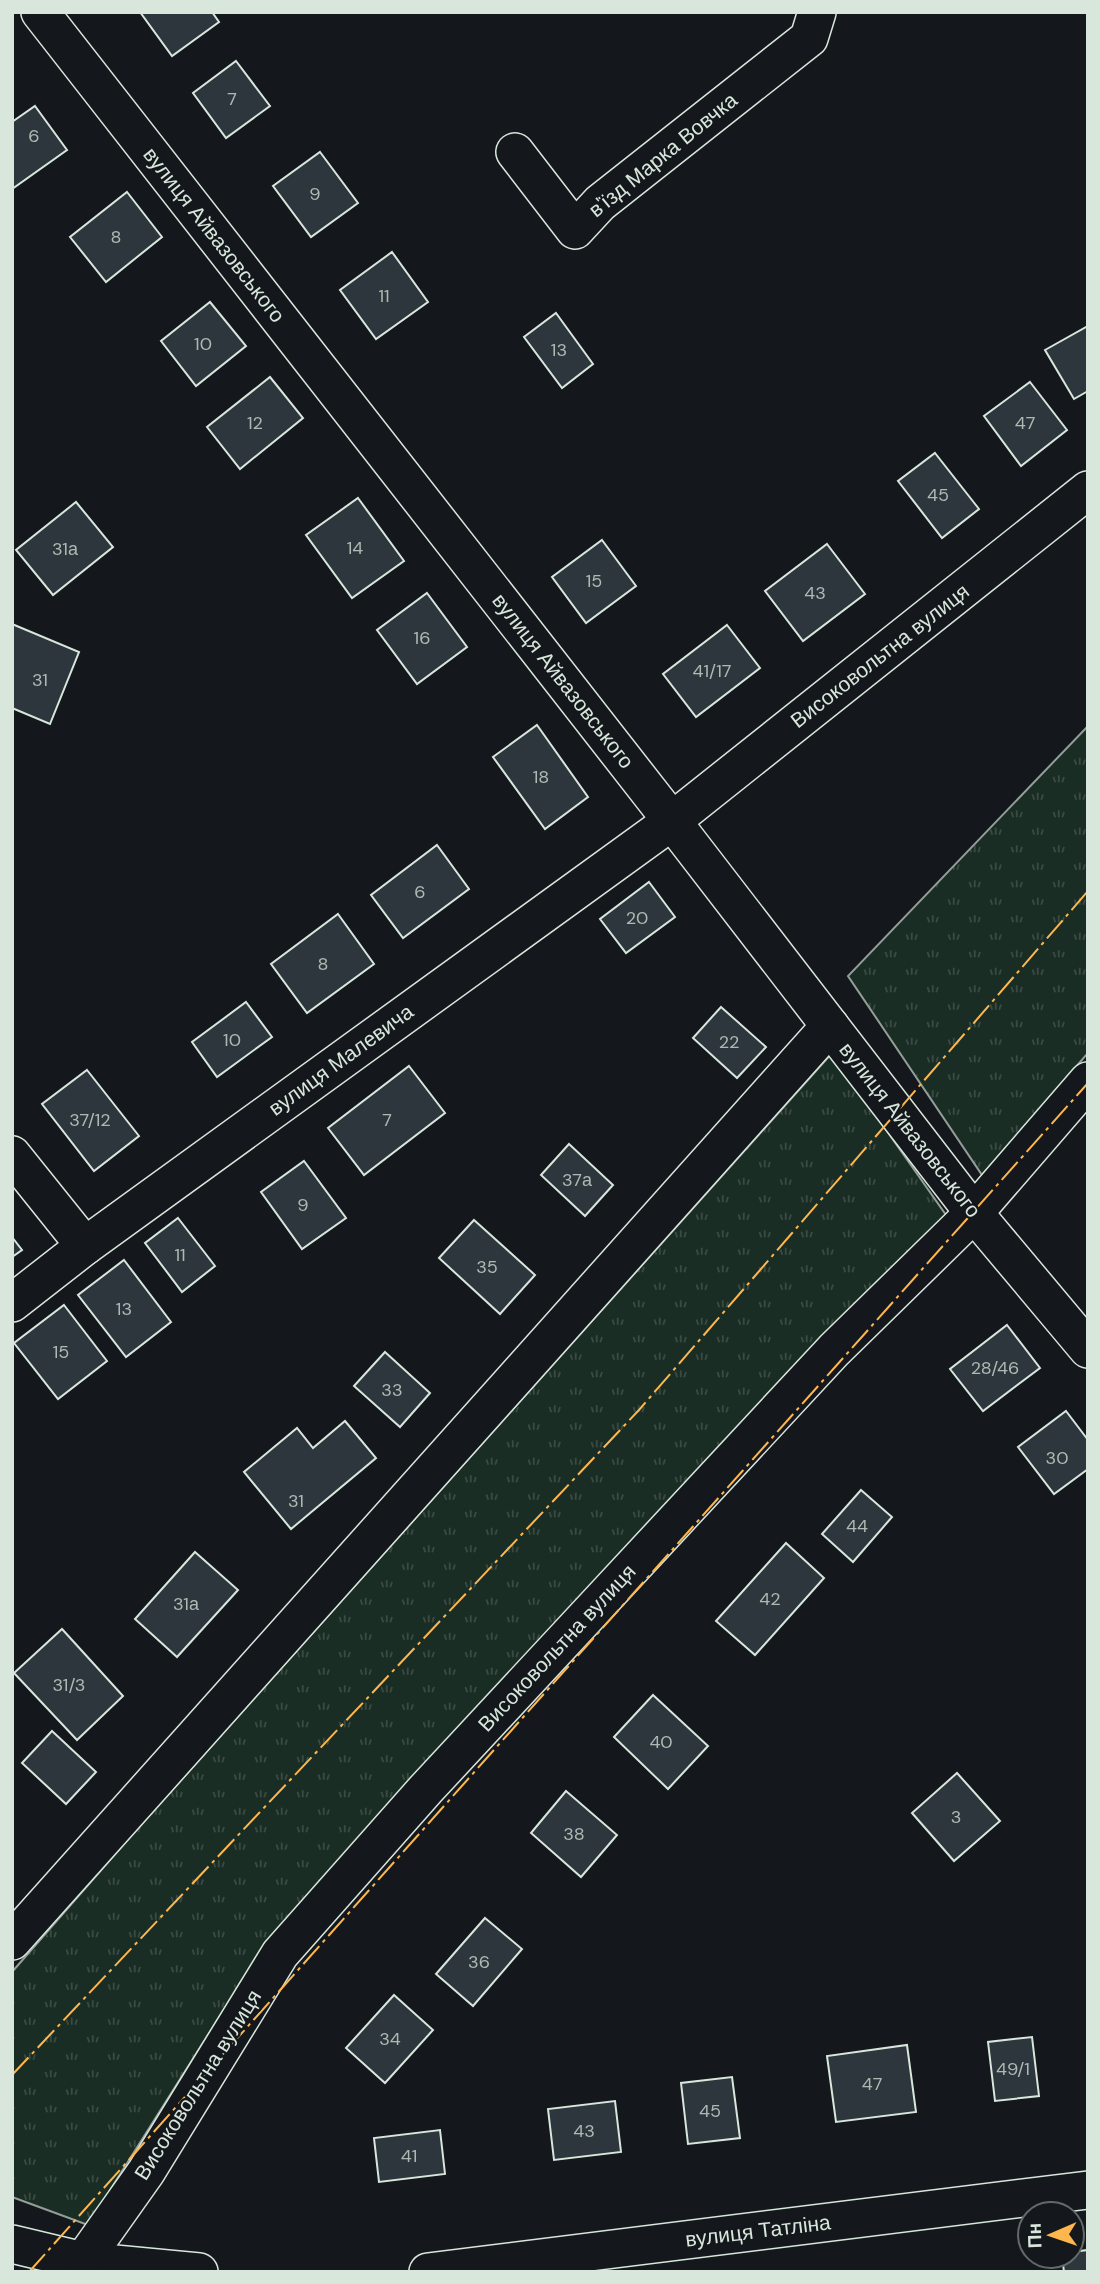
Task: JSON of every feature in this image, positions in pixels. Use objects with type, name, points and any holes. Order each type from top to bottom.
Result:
[{"type":"street","name":"вулиця Айвазовського","points":[[40,12],[672,821],[974,1213],[1088,1349]]},
{"type":"street","name":"в'їзд Марка Вовчка","points":[[515,152],[575,230],[600,203],[809,38],[817,12]]},
{"type":"street","name":"Високовольтна вулиця","points":[[672,821],[1088,490]]},
{"type":"street","name":"вулиця Малевича","points":[[12,1303],[85,1246],[672,821]]},
{"type":"street","points":[[12,1941],[830,1026]]},
{"type":"street","name":"Високовольтна вулиця","points":[[83,2261],[146,2172],[279,1954],[426,1789],[834,1350],[974,1213],[1088,1081]]},
{"type":"street","points":[[12,1155],[85,1246]]},
{"type":"street","name":"вулиця Татліна","points":[[428,2272],[1088,2190]]},
{"type":"street","points":[[12,2244],[83,2261],[199,2272]]},
{"type":"green space","points":[[1088,726],[1088,1053],[982,1175],[848,976]]},
{"type":"green space","points":[[832,1053],[946,1215],[266,1943],[88,2225],[12,2197],[12,1972]]},
{"type":"building","points":[[140,12],[212,12],[219,22],[172,56]]},
{"type":"building","points":[[236,61],[270,106],[226,138],[193,93]]},
{"type":"building","points":[[35,106],[67,150],[12,189],[12,122]]},
{"type":"building","points":[[320,152],[358,203],[311,237],[273,186]]},
{"type":"building","points":[[127,192],[162,237],[106,282],[70,237]]},
{"type":"building","points":[[392,252],[428,302],[376,339],[340,290]]},
{"type":"building","points":[[210,302],[246,346],[196,386],[161,341]]},
{"type":"building","points":[[556,313],[593,364],[562,388],[524,337]]},
{"type":"building","points":[[1088,326],[1088,391],[1074,399],[1045,350]]},
{"type":"building","points":[[270,377],[303,418],[240,469],[207,427]]},
{"type":"building","points":[[1030,382],[1067,430],[1021,466],[984,416]]},
{"type":"building","points":[[935,453],[979,509],[942,538],[898,481]]},
{"type":"building","points":[[358,498],[404,561],[352,598],[306,535]]},
{"type":"building","points":[[76,502],[113,547],[53,595],[16,550]]},
{"type":"building","points":[[602,540],[636,586],[586,623],[552,577]]},
{"type":"building","points":[[827,544],[865,594],[803,641],[765,591]]},
{"type":"building","points":[[427,593],[467,647],[417,684],[377,630]]},
{"type":"building","points":[[12,624],[79,652],[50,724],[12,708]]},
{"type":"building","points":[[727,625],[760,668],[696,717],[663,674]]},
{"type":"building","points":[[537,725],[588,797],[545,829],[493,757]]},
{"type":"building","points":[[437,845],[469,889],[403,938],[371,895]]},
{"type":"building","points":[[649,882],[675,917],[626,953],[600,919]]},
{"type":"building","points":[[338,914],[374,964],[307,1013],[271,964]]},
{"type":"building","points":[[246,1002],[272,1037],[217,1077],[192,1042]]},
{"type":"building","points":[[721,1007],[766,1047],[737,1078],[693,1038]]},
{"type":"building","points":[[409,1066],[445,1113],[364,1175],[328,1128]]},
{"type":"building","points":[[87,1070],[139,1136],[94,1171],[42,1104]]},
{"type":"building","points":[[569,1144],[613,1185],[585,1216],[541,1175]]},
{"type":"building","points":[[304,1161],[346,1218],[302,1249],[261,1192]]},
{"type":"building","points":[[178,1218],[215,1266],[182,1292],[145,1243]]},
{"type":"building","points":[[474,1220],[535,1275],[500,1314],[439,1258]]},
{"type":"building","points":[[12,1237],[22,1250],[12,1257]]},
{"type":"building","points":[[124,1260],[171,1322],[126,1357],[78,1295]]},
{"type":"building","points":[[64,1305],[107,1361],[58,1399],[14,1343]]},
{"type":"building","points":[[1007,1325],[1040,1368],[983,1411],[950,1369]]},
{"type":"building","points":[[385,1352],[430,1393],[400,1427],[354,1386]]},
{"type":"building","points":[[1066,1411],[1088,1440],[1088,1469],[1054,1494],[1018,1447]]},
{"type":"building","points":[[345,1421],[376,1458],[291,1529],[244,1472],[297,1428],[313,1448]]},
{"type":"building","points":[[861,1490],[892,1517],[853,1562],[822,1534]]},
{"type":"building","points":[[786,1543],[824,1578],[755,1655],[716,1621]]},
{"type":"building","points":[[195,1552],[238,1590],[177,1657],[135,1619]]},
{"type":"building","points":[[62,1629],[123,1696],[77,1740],[14,1673]]},
{"type":"building","points":[[653,1695],[708,1746],[668,1789],[614,1737]]},
{"type":"building","points":[[52,1731],[96,1772],[66,1804],[22,1763]]},
{"type":"building","points":[[957,1773],[1000,1821],[954,1861],[912,1813]]},
{"type":"building","points":[[566,1791],[617,1835],[581,1877],[531,1833]]},
{"type":"building","points":[[485,1918],[522,1949],[473,2006],[436,1974]]},
{"type":"building","points":[[394,1995],[433,2030],[385,2083],[346,2048]]},
{"type":"building","points":[[1032,2037],[1039,2096],[995,2101],[988,2042]]},
{"type":"building","points":[[907,2045],[916,2112],[836,2122],[827,2056]]},
{"type":"building","points":[[732,2077],[740,2138],[688,2144],[681,2083]]},
{"type":"building","points":[[615,2101],[621,2152],[554,2160],[548,2109]]},
{"type":"building","points":[[440,2130],[445,2174],[379,2182],[374,2138]]},
{"type":"building","points":[[1086,2250],[1088,2272],[1064,2272],[1086,2270]]},
{"type":"power","points":[[12,2075],[639,1410],[1088,891]]},
{"type":"power","points":[[29,2272],[1088,1083]]}]
